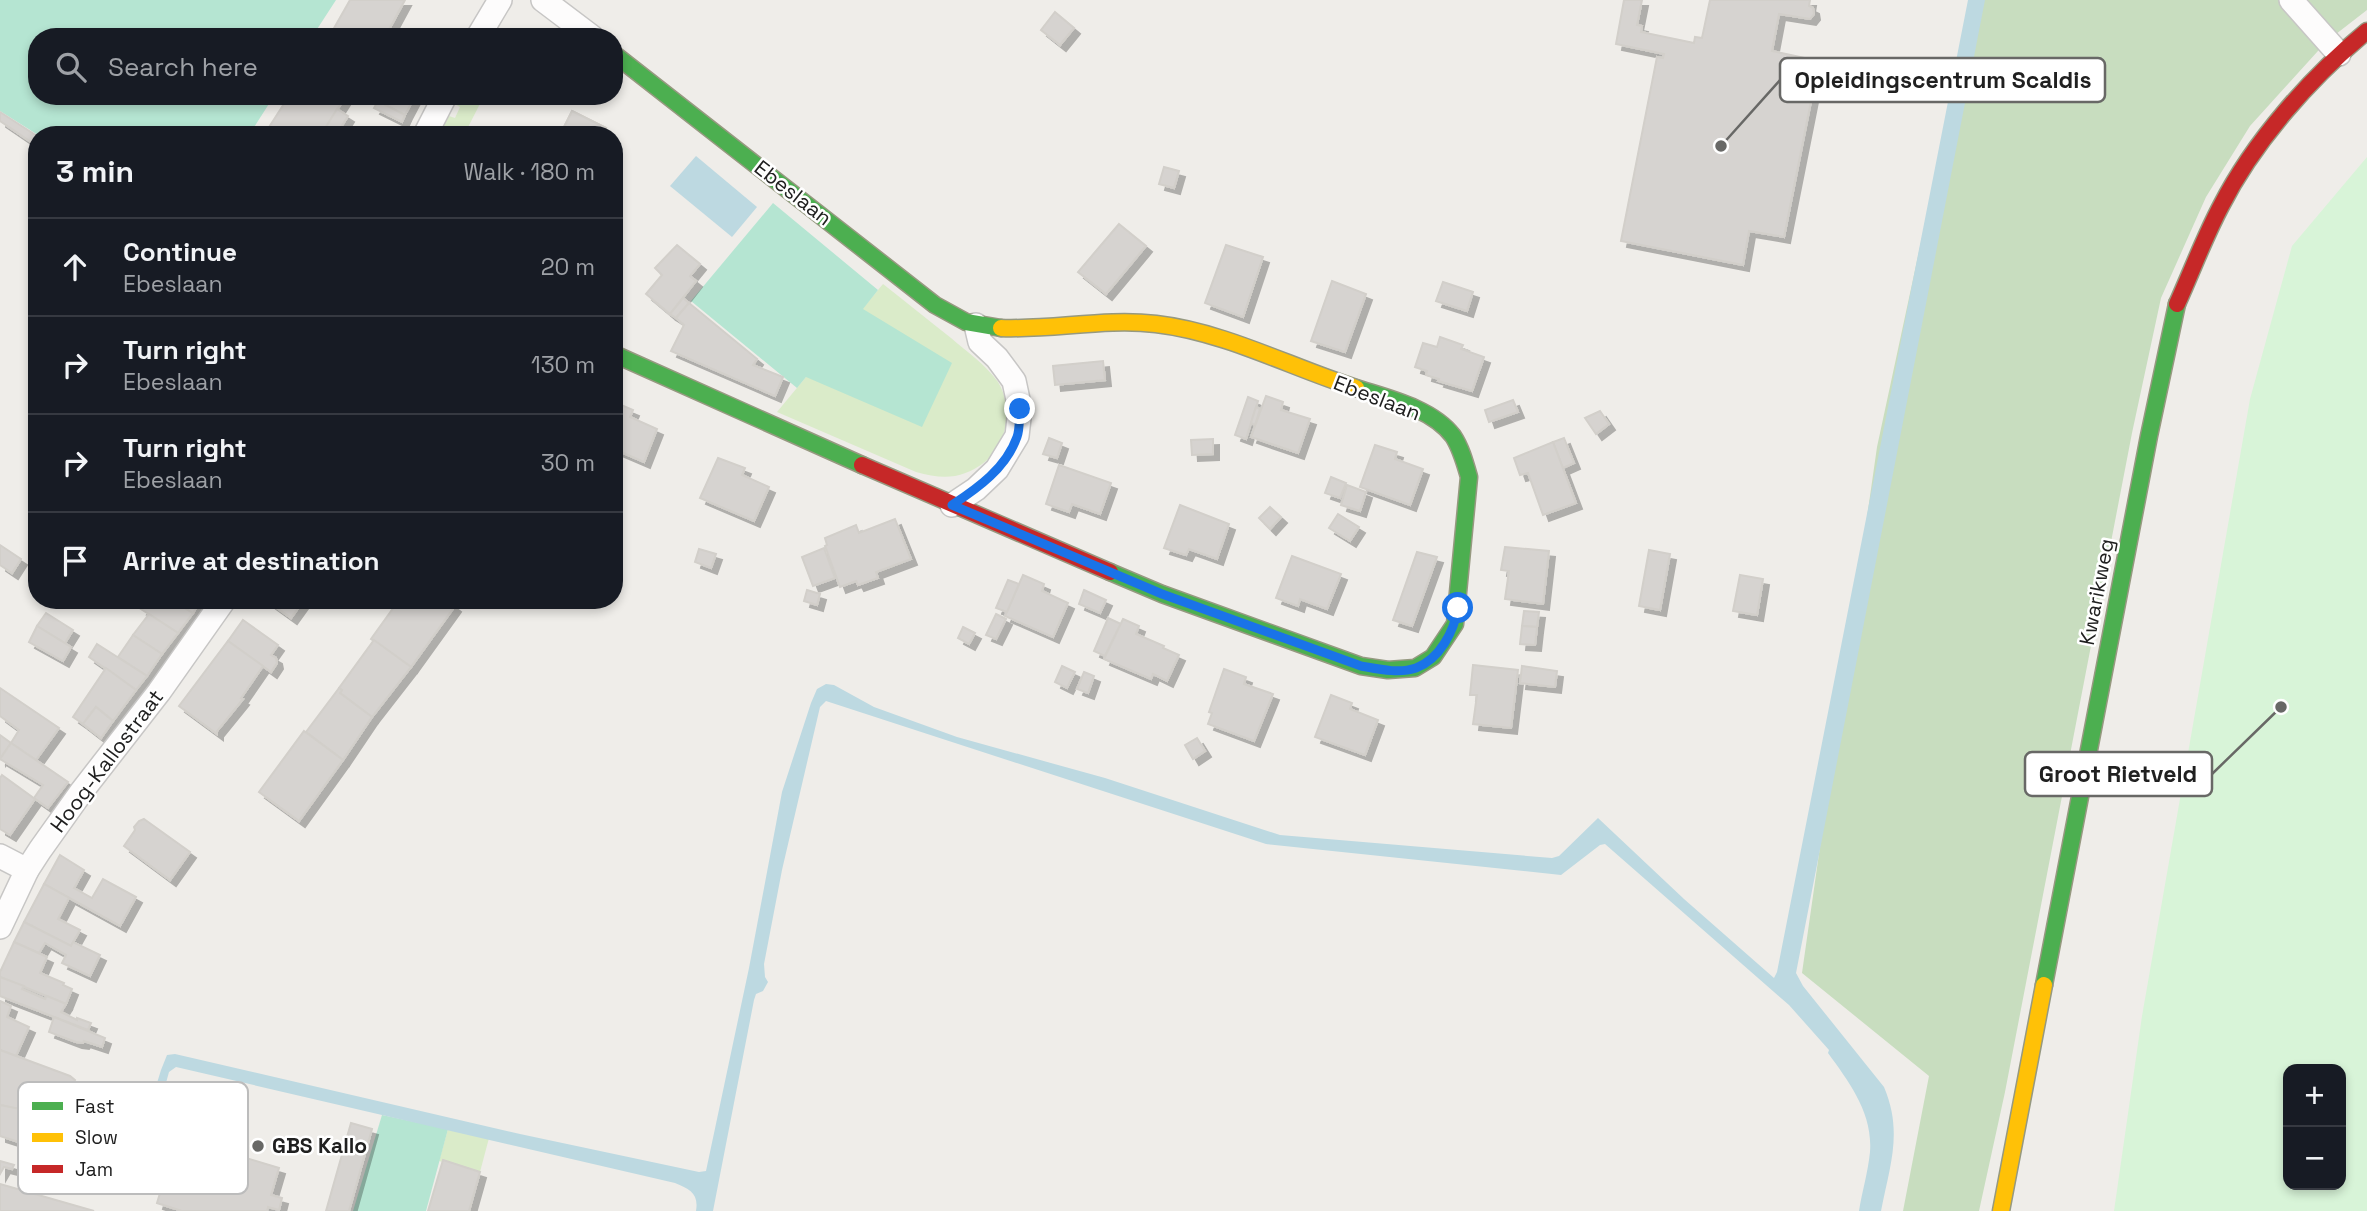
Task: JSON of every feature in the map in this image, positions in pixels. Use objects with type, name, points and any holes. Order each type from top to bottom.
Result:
[{"type":"street","points":[[483,28],[500,0]]},
{"type":"street","points":[[543,0],[580,28]]},
{"type":"street","points":[[2291,0],[2339,54]]},
{"type":"street","name":"Kwarikweg","points":[[2001,1211],[2149,436],[2177,304],[2221,205],[2264,137],[2339,54],[2363,34]]},
{"type":"street","name":"Ebeslaan","points":[[623,61],[935,305],[953,316],[976,325],[1008,329],[1121,322],[1158,324],[1194,332],[1394,402],[1441,424],[1453,436],[1464,455],[1469,477],[1455,624],[1433,657],[1415,668],[1388,670],[1361,666],[1162,594],[952,505],[623,358]]},
{"type":"street","points":[[430,126],[440,105]]},
{"type":"street","points":[[952,505],[976,489],[997,469],[1017,436],[1020,409],[1014,381],[997,358],[980,342],[976,325]]},
{"type":"street","name":"Hoog-Kallostraat","points":[[0,927],[27,870],[218,609]]},
{"type":"street","points":[[0,856],[27,870]]},
{"type":"green space","points":[[0,0],[336,0],[318,28],[28,28],[28,105],[268,105],[255,126],[28,126],[28,129],[0,111]]},
{"type":"green space","points":[[1973,0],[2367,0],[2367,10],[2327,41],[2250,126],[2206,197],[2161,298],[2132,433],[2005,1092],[1979,1211],[1903,1211],[1929,1076],[1802,973],[1877,447]]},
{"type":"green space","points":[[457,105],[479,105],[469,126],[444,126],[449,116],[455,118],[460,107]]},
{"type":"green space","points":[[2367,157],[2367,1211],[2114,1211],[2142,1016],[2250,399],[2292,246]]},
{"type":"green space","points":[[773,203],[878,290],[863,309],[952,363],[922,427],[806,377],[797,388],[691,301]]},
{"type":"green space","points":[[883,284],[982,364],[998,382],[1006,402],[1006,424],[999,444],[978,467],[944,477],[916,472],[777,412]]},
{"type":"green space","points":[[382,1115],[448,1129],[426,1211],[353,1211]]},
{"type":"green space","points":[[448,1129],[489,1138],[480,1172],[439,1161]]},
{"type":"water","points":[[1968,0],[1985,0],[1796,973],[1803,986],[1884,1087],[1890,1103],[1893,1149],[1881,1211],[1859,1211],[1870,1152],[1868,1124],[1858,1099],[1828,1053],[1829,1050],[1789,1005],[1605,844],[1561,875],[1266,844],[826,701],[820,707],[782,870],[764,964],[768,982],[763,991],[756,994],[754,1000],[713,1211],[696,1211],[695,1196],[675,1183],[248,1082],[176,1067],[169,1072],[166,1082],[157,1082],[167,1055],[175,1054],[520,1134],[699,1172],[706,1171],[749,968],[782,792],[811,703],[817,689],[826,684],[834,685],[874,707],[957,737],[1105,778],[1280,835],[1552,858],[1559,856],[1598,818],[1774,978]]},
{"type":"water","points":[[696,156],[757,207],[732,237],[670,186]]},
{"type":"building","points":[[350,0],[405,0],[390,28],[334,28]]},
{"type":"building","points":[[1624,0],[1642,0],[1637,25],[1642,26],[1641,32],[1694,43],[1695,37],[1702,38],[1710,0],[1810,0],[1809,6],[1813,8],[1814,14],[1810,19],[1779,14],[1772,51],[1819,61],[1784,237],[1749,231],[1743,265],[1621,241],[1657,57],[1663,58],[1664,54],[1616,44]]},
{"type":"building","points":[[1055,12],[1074,28],[1060,45],[1041,30]]},
{"type":"building","points":[[283,105],[340,105],[327,126],[270,126]]},
{"type":"building","points":[[376,105],[386,105],[405,115],[402,122],[374,108]]},
{"type":"building","points":[[384,105],[410,105],[405,115]]},
{"type":"building","points":[[337,109],[348,116],[342,126],[327,126]]},
{"type":"building","points":[[572,111],[602,126],[564,126]]},
{"type":"building","points":[[572,111],[602,126],[564,126]]},
{"type":"building","points":[[0,112],[28,130],[28,140],[0,121]]},
{"type":"building","points":[[1164,167],[1179,171],[1174,188],[1159,184]]},
{"type":"building","points":[[1119,224],[1146,246],[1106,294],[1078,272]]},
{"type":"building","points":[[677,245],[700,264],[690,276],[696,281],[670,314],[646,294],[662,275],[655,268]]},
{"type":"building","points":[[1226,245],[1263,257],[1243,317],[1205,303]]},
{"type":"building","points":[[1332,281],[1366,294],[1345,352],[1311,341]]},
{"type":"building","points":[[1443,282],[1473,292],[1467,311],[1436,301]]},
{"type":"building","points":[[683,298],[689,303],[676,318],[670,314]]},
{"type":"building","points":[[689,303],[757,359],[753,365],[783,377],[775,396],[671,351],[684,325],[676,318]]},
{"type":"building","points":[[1440,337],[1463,345],[1461,349],[1484,357],[1472,391],[1438,381],[1439,379],[1426,375],[1427,371],[1415,367],[1423,343],[1437,347]]},
{"type":"building","points":[[1103,361],[1105,380],[1055,385],[1053,366]]},
{"type":"building","points":[[1266,396],[1283,402],[1281,410],[1310,419],[1298,453],[1251,437]]},
{"type":"building","points":[[1248,397],[1258,401],[1246,439],[1235,435]]},
{"type":"building","points":[[1513,400],[1518,412],[1489,422],[1485,410]]},
{"type":"building","points":[[623,406],[633,410],[630,417],[657,429],[644,462],[623,453]]},
{"type":"building","points":[[1256,407],[1260,409],[1255,425],[1251,423]]},
{"type":"building","points":[[1600,411],[1609,424],[1596,434],[1585,418]]},
{"type":"building","points":[[1049,438],[1062,443],[1057,458],[1043,454]]},
{"type":"building","points":[[1564,438],[1574,463],[1563,468],[1553,442]]},
{"type":"building","points":[[1213,439],[1213,454],[1192,455],[1191,440]]},
{"type":"building","points":[[1553,442],[1576,503],[1543,515],[1528,473],[1520,475],[1514,458]]},
{"type":"building","points":[[1375,445],[1397,452],[1395,459],[1423,469],[1410,505],[1360,487]]},
{"type":"building","points":[[718,458],[745,468],[742,475],[769,487],[754,521],[700,498]]},
{"type":"building","points":[[1059,465],[1111,483],[1100,514],[1072,504],[1069,512],[1046,504]]},
{"type":"building","points":[[1331,477],[1346,483],[1340,498],[1325,493]]},
{"type":"building","points":[[1347,485],[1366,492],[1360,511],[1341,505]]},
{"type":"building","points":[[1180,505],[1229,524],[1217,559],[1189,549],[1186,555],[1164,548]]},
{"type":"building","points":[[1270,507],[1281,517],[1270,529],[1259,518]]},
{"type":"building","points":[[1338,514],[1359,527],[1350,541],[1329,528]]},
{"type":"building","points":[[895,519],[911,559],[876,572],[878,578],[858,585],[856,581],[840,587],[825,546],[825,538],[856,525],[859,533]]},
{"type":"building","points":[[0,545],[21,559],[12,573],[0,565]]},
{"type":"building","points":[[1505,547],[1549,551],[1543,604],[1505,599],[1509,571],[1501,570]]},
{"type":"building","points":[[824,548],[835,578],[813,586],[802,557]]},
{"type":"building","points":[[699,549],[716,554],[711,568],[695,562]]},
{"type":"building","points":[[1649,550],[1670,554],[1660,610],[1639,606]]},
{"type":"building","points":[[1417,552],[1437,557],[1412,626],[1393,620]]},
{"type":"building","points":[[1292,556],[1341,574],[1327,609],[1300,599],[1298,606],[1276,598]]},
{"type":"building","points":[[1023,575],[1044,584],[1042,591],[1068,603],[1053,637],[1005,616]]},
{"type":"building","points":[[1740,575],[1763,579],[1757,615],[1733,611]]},
{"type":"building","points":[[1008,580],[1019,584],[1007,612],[996,608]]},
{"type":"building","points":[[807,590],[820,594],[817,605],[804,601]]},
{"type":"building","points":[[1084,590],[1106,600],[1100,613],[1079,604]]},
{"type":"building","points":[[141,609],[187,609],[193,613],[178,633]]},
{"type":"building","points":[[278,609],[298,609],[291,618]]},
{"type":"building","points":[[393,609],[453,609],[411,667],[371,639]]},
{"type":"building","points":[[1524,611],[1539,612],[1537,627],[1522,626]]},
{"type":"building","points":[[46,613],[73,630],[65,643],[37,626]]},
{"type":"building","points":[[149,614],[178,633],[162,654],[133,635]]},
{"type":"building","points":[[996,614],[1006,619],[996,639],[986,635]]},
{"type":"building","points":[[1108,618],[1121,624],[1105,656],[1094,651]]},
{"type":"building","points":[[1123,619],[1139,626],[1136,634],[1179,655],[1167,681],[1153,674],[1151,679],[1104,659]]},
{"type":"building","points":[[243,620],[278,645],[271,655],[276,658],[277,663],[271,672],[228,641]]},
{"type":"building","points":[[37,626],[71,647],[63,661],[29,642]]},
{"type":"building","points":[[1522,626],[1537,627],[1535,645],[1520,644]]},
{"type":"building","points":[[963,627],[975,633],[969,644],[958,638]]},
{"type":"building","points":[[133,635],[162,654],[147,676],[118,657]]},
{"type":"building","points":[[374,640],[411,667],[372,717],[340,693],[342,690],[339,688]]},
{"type":"building","points":[[228,641],[263,666],[217,734],[179,706]]},
{"type":"building","points":[[97,644],[147,676],[136,690],[89,657]]},
{"type":"building","points":[[1473,665],[1518,670],[1511,728],[1473,724],[1477,695],[1470,695]]},
{"type":"building","points":[[1062,666],[1075,672],[1067,688],[1055,682]]},
{"type":"building","points":[[1522,666],[1557,671],[1555,687],[1520,683]]},
{"type":"building","points":[[106,668],[136,690],[113,721],[96,707],[83,724],[73,717]]},
{"type":"building","points":[[1224,669],[1246,677],[1244,684],[1273,694],[1254,741],[1208,724],[1212,713],[1209,712]]},
{"type":"building","points":[[1084,672],[1094,676],[1088,693],[1077,689]]},
{"type":"building","points":[[0,688],[59,728],[36,760],[11,743],[19,730],[0,716]]},
{"type":"building","points":[[339,688],[342,690],[340,693],[372,717],[343,760],[306,732]]},
{"type":"building","points":[[1331,695],[1352,703],[1350,709],[1378,720],[1365,755],[1315,737]]},
{"type":"building","points":[[96,707],[113,721],[101,738],[83,724]]},
{"type":"building","points":[[304,731],[343,760],[299,821],[259,792]]},
{"type":"building","points":[[0,735],[11,743],[0,759]]},
{"type":"building","points":[[1197,738],[1205,751],[1193,759],[1185,745]]},
{"type":"building","points":[[11,743],[68,782],[48,808],[34,798],[43,785],[0,759]]},
{"type":"building","points":[[2,775],[35,799],[10,835],[0,829]]},
{"type":"building","points":[[144,819],[190,852],[170,880],[124,846],[135,830],[134,827]]},
{"type":"building","points":[[60,855],[84,870],[74,888],[92,898],[103,879],[136,897],[120,926],[44,884]]},
{"type":"building","points":[[44,884],[69,898],[58,919],[80,930],[71,946],[24,922]]},
{"type":"building","points":[[24,922],[71,946],[73,942],[100,955],[90,976],[62,963],[66,955],[45,943],[39,953],[14,942]]},
{"type":"building","points":[[14,942],[47,957],[40,973],[72,989],[66,1004],[0,977]]},
{"type":"building","points":[[0,977],[24,986],[22,989],[45,999],[47,996],[66,1004],[61,1012],[91,1023],[88,1030],[0,996]]},
{"type":"building","points":[[0,1001],[11,1006],[7,1017],[29,1027],[16,1056],[0,1050]]},
{"type":"building","points":[[54,1017],[105,1038],[102,1047],[84,1041],[76,1042],[49,1032]]},
{"type":"building","points":[[0,1050],[75,1080],[18,1082],[18,1109],[0,1105]]},
{"type":"building","points":[[0,1105],[18,1109],[18,1142],[0,1136]]},
{"type":"building","points":[[351,1123],[372,1129],[349,1211],[326,1211]]},
{"type":"building","points":[[248,1159],[279,1168],[271,1195],[282,1198],[279,1210],[268,1207],[267,1211],[182,1211],[157,1203],[160,1194],[248,1194]]},
{"type":"building","points":[[443,1160],[480,1172],[469,1211],[428,1211]]},
{"type":"building","points":[[0,1161],[14,1165],[12,1169],[4,1167],[0,1174]]},
{"type":"building","points":[[0,1184],[18,1189],[18,1194],[35,1194],[94,1211],[0,1211]]},
{"type":"traffic: fast","points":[[623,61],[935,305],[966,322],[1001,328]]},
{"type":"traffic: fast","points":[[2044,985],[2149,436],[2177,304]]},
{"type":"traffic: fast","points":[[623,358],[862,465]]},
{"type":"traffic: fast","points":[[1110,572],[1162,594],[1361,666],[1388,670],[1415,668],[1433,657],[1455,624],[1469,477],[1461,451],[1444,426],[1408,405],[1356,388]]},
{"type":"traffic: slow","points":[[1001,328],[1118,322],[1182,328],[1232,342],[1356,388]]},
{"type":"traffic: slow","points":[[2001,1211],[2044,985]]},
{"type":"traffic: jam","points":[[2177,304],[2215,218],[2250,158],[2305,89],[2367,31]]},
{"type":"traffic: jam","points":[[862,465],[1110,572]]},
{"type":"place","name":"Opleidingscentrum Scaldis","points":[[1721,146]]},
{"type":"place","name":"Groot Rietveld","points":[[2281,707]]},
{"type":"place","name":"GBS Kallo","points":[[258,1146]]},
{"type":"route","points":[[1020,409],[1017,436],[997,469],[976,489],[952,505],[1162,594],[1361,666],[1388,670],[1415,668],[1433,657],[1446,640],[1455,624],[1458,608]]}]
